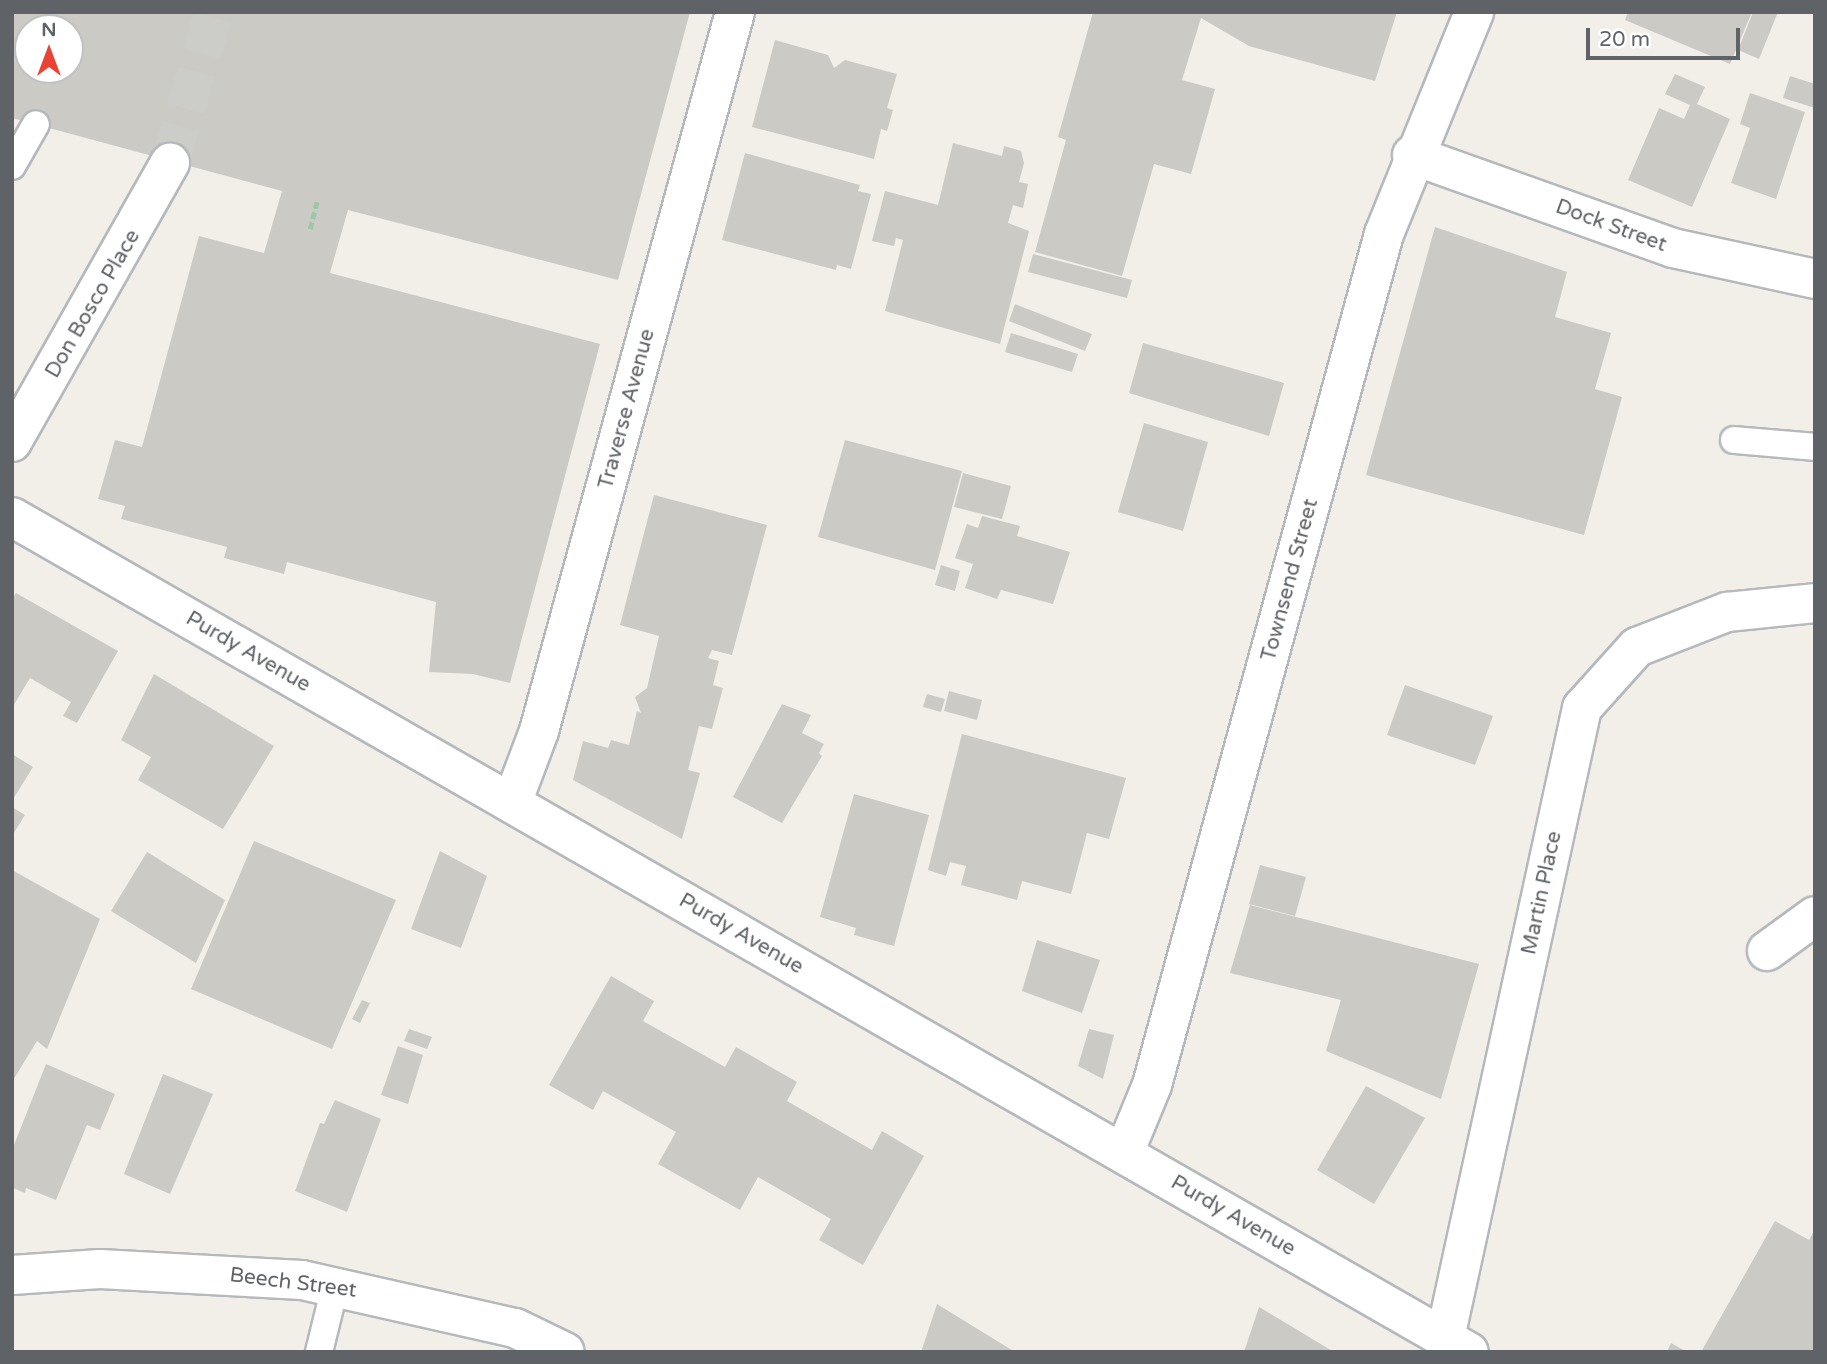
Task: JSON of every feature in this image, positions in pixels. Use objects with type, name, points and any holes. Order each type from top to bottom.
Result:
[{"type":"street","name":"Traverse Avenue","points":[[512,803],[539,731],[735,12]]},
{"type":"street","name":"Townsend Street","points":[[1124,1153],[1152,1085],[1384,234],[1412,155],[1475,12]]},
{"type":"street","name":"Dock Street","points":[[1412,155],[1673,248],[1815,279]]},
{"type":"street","name":"Don Bosco Place","points":[[12,442],[170,163]]},
{"type":"street","name":"Purdy Avenue","points":[[12,517],[1457,1345]]},
{"type":"street","name":"Martin Place","points":[[1457,1345],[1582,708],[1636,647],[1727,612],[1815,603]]},
{"type":"street","points":[[1767,951],[1815,916]]},
{"type":"street","name":"Beech Street","points":[[12,1275],[100,1269],[302,1280],[515,1328],[565,1352]]},
{"type":"lane","points":[[12,166],[36,124]]},
{"type":"lane","points":[[1734,440],[1815,447]]},
{"type":"lane","points":[[319,1352],[335,1287]]},
{"type":"path","points":[[310,229],[317,200]]},
{"type":"building","points":[[12,12],[690,12],[618,280],[348,210],[330,273],[600,344],[510,683],[473,674],[429,672],[436,602],[287,562],[284,574],[224,558],[227,547],[121,519],[125,506],[98,499],[115,440],[142,447],[199,236],[264,253],[282,191],[12,118]]},
{"type":"building","points":[[1093,12],[1397,12],[1375,81],[1249,46],[1201,18],[1182,80],[1215,89],[1191,174],[1154,164],[1122,276],[1035,252],[1066,140],[1058,137]]},
{"type":"building","points":[[1628,12],[1752,12],[1730,64],[1625,20]]},
{"type":"building","points":[[1753,12],[1778,12],[1759,59],[1738,50]]},
{"type":"building","points":[[775,40],[828,55],[834,68],[845,60],[897,74],[887,108],[893,110],[887,131],[881,129],[874,159],[752,127]]},
{"type":"building","points":[[1675,74],[1705,87],[1697,104],[1730,119],[1692,207],[1628,180],[1659,108],[1684,119],[1690,105],[1665,94]]},
{"type":"building","points":[[1790,76],[1815,84],[1815,108],[1783,98]]},
{"type":"building","points":[[1750,93],[1805,112],[1776,199],[1731,183],[1750,128],[1740,124]]},
{"type":"building","points":[[953,143],[1002,156],[1004,146],[1021,151],[1024,163],[1019,182],[1028,184],[1023,208],[1013,205],[1008,223],[1029,231],[1000,344],[885,311],[903,240],[896,238],[894,246],[872,241],[885,191],[938,205]]},
{"type":"building","points":[[745,153],[860,185],[858,191],[871,194],[851,269],[837,265],[836,270],[722,240]]},
{"type":"building","points":[[1435,227],[1567,272],[1555,317],[1611,333],[1595,389],[1622,397],[1584,535],[1366,475]]},
{"type":"building","points":[[1033,254],[1132,280],[1127,298],[1028,272]]},
{"type":"building","points":[[1015,304],[1092,334],[1085,351],[1009,321]]},
{"type":"building","points":[[1011,333],[1078,354],[1072,372],[1005,352]]},
{"type":"building","points":[[1143,343],[1284,383],[1269,436],[1129,393]]},
{"type":"building","points":[[1144,423],[1208,442],[1183,531],[1118,512]]},
{"type":"building","points":[[845,440],[962,471],[935,570],[818,537]]},
{"type":"building","points":[[963,473],[1011,486],[1002,519],[954,507]]},
{"type":"building","points":[[654,495],[767,525],[732,655],[712,650],[708,658],[719,661],[713,685],[723,688],[712,729],[699,726],[688,770],[700,773],[682,839],[573,780],[583,741],[608,748],[611,740],[629,745],[637,711],[641,713],[635,697],[647,688],[659,636],[620,625]]},
{"type":"building","points":[[982,516],[1020,526],[1017,536],[1070,552],[1053,604],[1001,590],[997,599],[965,588],[973,564],[955,558],[967,524],[978,528]]},
{"type":"building","points":[[941,565],[960,571],[955,591],[935,585]]},
{"type":"building","points":[[16,593],[118,651],[77,723],[63,716],[71,702],[30,678],[12,708],[12,599]]},
{"type":"building","points":[[154,674],[274,746],[223,829],[138,780],[151,757],[121,740]]},
{"type":"building","points":[[1405,685],[1493,716],[1475,765],[1387,735]]},
{"type":"building","points":[[949,691],[982,700],[977,720],[944,711]]},
{"type":"building","points":[[927,694],[945,699],[941,712],[923,707]]},
{"type":"building","points":[[782,704],[811,715],[802,733],[824,744],[819,753],[822,756],[782,823],[733,797]]},
{"type":"building","points":[[962,734],[1126,778],[1109,839],[1087,833],[1071,894],[1022,881],[1017,900],[961,885],[966,866],[950,862],[946,876],[928,870]]},
{"type":"building","points":[[12,754],[33,767],[12,801]]},
{"type":"building","points":[[854,794],[929,815],[894,946],[854,935],[856,928],[820,917]]},
{"type":"building","points":[[12,807],[25,815],[12,836]]},
{"type":"building","points":[[254,841],[396,900],[332,1049],[191,989]]},
{"type":"building","points":[[440,851],[487,876],[461,948],[411,929]]},
{"type":"building","points":[[147,852],[225,900],[196,963],[111,911]]},
{"type":"building","points":[[1260,865],[1306,877],[1295,916],[1249,904]]},
{"type":"building","points":[[12,870],[100,919],[47,1049],[37,1041],[12,1082]]},
{"type":"building","points":[[1250,905],[1479,964],[1441,1099],[1326,1051],[1341,1000],[1230,973]]},
{"type":"building","points":[[1037,940],[1100,960],[1082,1013],[1022,991]]},
{"type":"building","points":[[611,976],[654,1001],[643,1021],[725,1067],[736,1047],[797,1082],[787,1101],[872,1150],[882,1131],[924,1156],[863,1265],[819,1240],[831,1219],[758,1177],[740,1210],[658,1164],[676,1132],[603,1091],[593,1110],[549,1085]]},
{"type":"building","points":[[362,1000],[370,1003],[360,1023],[352,1019]]},
{"type":"building","points":[[409,1029],[432,1037],[427,1049],[404,1041]]},
{"type":"building","points":[[1089,1029],[1114,1035],[1103,1079],[1078,1066]]},
{"type":"building","points":[[398,1046],[423,1055],[408,1104],[381,1095]]},
{"type":"building","points":[[46,1064],[115,1094],[100,1130],[87,1125],[56,1200],[26,1188],[25,1193],[13,1188],[12,1183],[12,1150]]},
{"type":"building","points":[[163,1074],[213,1094],[170,1194],[124,1174]]},
{"type":"building","points":[[1366,1086],[1425,1118],[1374,1204],[1317,1170]]},
{"type":"building","points":[[335,1100],[381,1119],[347,1212],[295,1191],[320,1123],[324,1124]]},
{"type":"building","points":[[1775,1221],[1809,1240],[1815,1229],[1815,1352],[1701,1352]]},
{"type":"building","points":[[937,1304],[1015,1352],[921,1352]]},
{"type":"building","points":[[1259,1307],[1334,1352],[1244,1352]]},
{"type":"building","points":[[1671,1343],[1687,1352],[1667,1352]]},
{"type":"tunnel","points":[[170,163],[214,12]]}]
